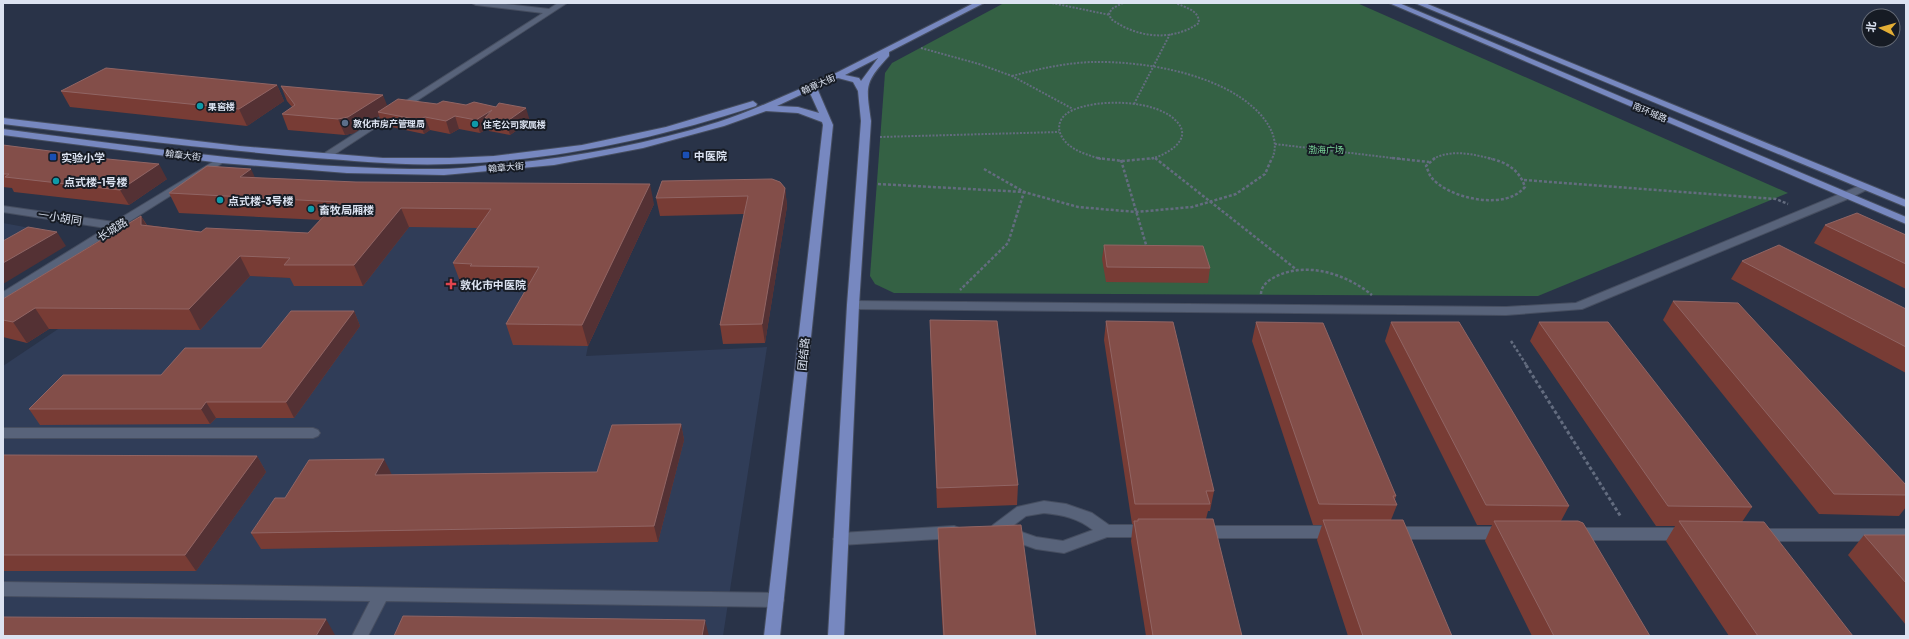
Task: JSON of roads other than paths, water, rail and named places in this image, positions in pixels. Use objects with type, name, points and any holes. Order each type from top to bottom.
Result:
[{"type":"main road","name":"翰章大街","points":[[3,132],[221,160],[389,172],[444,172],[554,162],[643,145],[721,124],[760,110],[966,3]]},
{"type":"main road","name":"翰章大街","points":[[3,121],[238,150],[403,162],[504,158],[592,146],[671,128],[748,106],[819,80],[838,75],[980,3]]},
{"type":"main road","name":"南环城路","points":[[1393,3],[1906,221]]},
{"type":"main road","name":"南环城路","points":[[1419,3],[1906,204]]},
{"type":"main road","points":[[862,91],[865,80],[873,68],[892,48]]},
{"type":"main road","points":[[819,80],[838,75],[856,80],[862,91],[866,123],[853,305],[836,636]]},
{"type":"main road","name":"团结路","points":[[772,636],[828,125],[819,80]]},
{"type":"main road","points":[[760,110],[781,108],[800,110],[826,120]]},
{"type":"street","points":[[476,3],[550,12]]},
{"type":"street","points":[[326,156],[563,3]]},
{"type":"street","name":"长城路","points":[[3,297],[221,160]]},
{"type":"street","points":[[853,305],[1506,311],[1578,306],[1806,211],[1846,196],[1864,187]]},
{"type":"street","name":"一小胡同","points":[[3,209],[117,226]]},
{"type":"street","points":[[3,433],[312,433]]},
{"type":"street","points":[[998,530],[1022,511],[1044,507],[1066,510],[1087,517],[1106,531]]},
{"type":"street","points":[[982,530],[998,530],[1036,543],[1064,547],[1106,531],[1161,531]]},
{"type":"street","points":[[841,539],[966,531]]},
{"type":"street","points":[[1185,532],[1352,532]]},
{"type":"street","points":[[1375,533],[1518,533]]},
{"type":"street","points":[[1558,534],[1702,534]]},
{"type":"street","points":[[1741,534],[1906,535]]},
{"type":"street","points":[[3,589],[776,600]]},
{"type":"street","points":[[360,636],[382,594]]},
{"type":"place","name":"果窖楼","points":[[200,106]]},
{"type":"place","name":"敦化市房产管理局","points":[[345,123]]},
{"type":"place","name":"住宅公司家属楼","points":[[475,124]]},
{"type":"place","name":"中医院","points":[[686,155]]},
{"type":"place","name":"实验小学","points":[[53,157]]},
{"type":"place","name":"点式楼-1号楼","points":[[56,181]]},
{"type":"place","name":"点式楼-3号楼","points":[[220,200]]},
{"type":"place","name":"畜牧局厢楼","points":[[311,209]]},
{"type":"place","name":"敦化市中医院","points":[[451,284]]},
{"type":"park label","name":"渤海广场","points":[[1326,149]]}]
